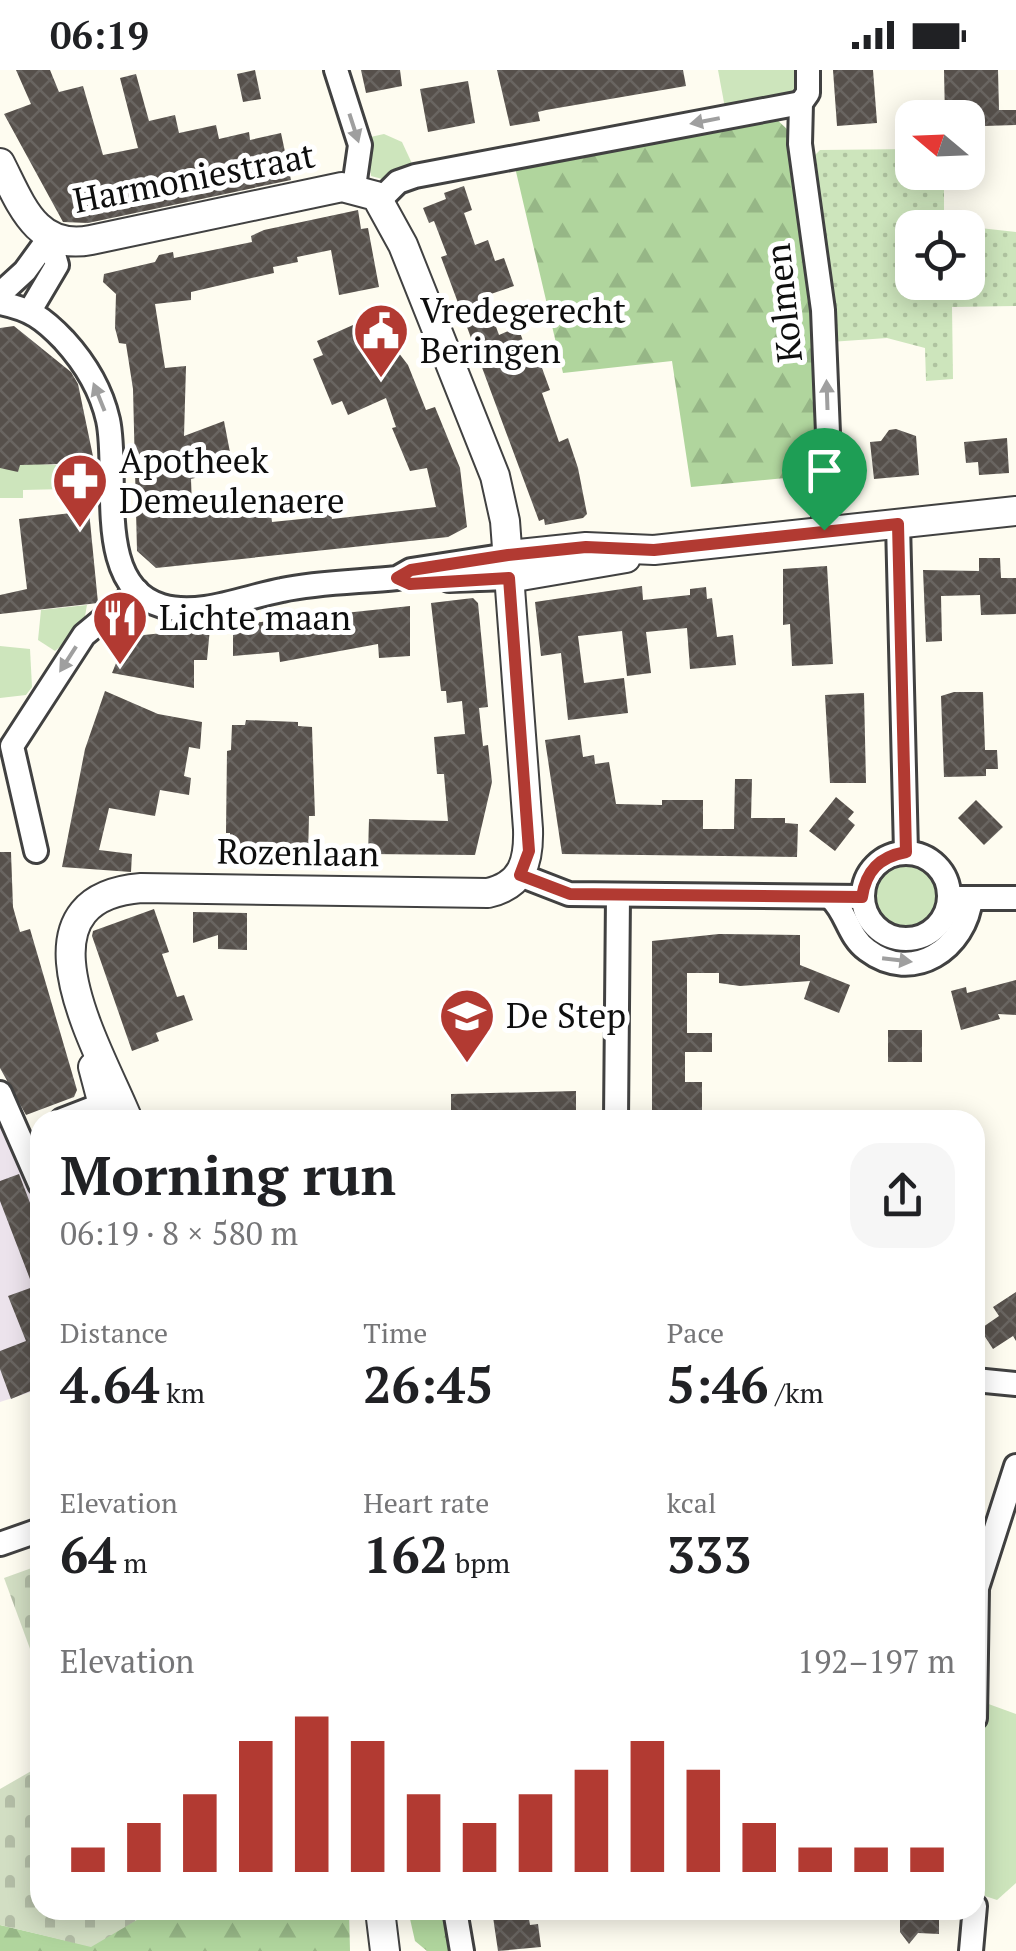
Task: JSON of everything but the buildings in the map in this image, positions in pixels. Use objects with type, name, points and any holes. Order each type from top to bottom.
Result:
[{"type":"street","points":[[336,70],[360,144],[354,187],[380,200],[486,446],[505,521],[529,851],[520,875],[556,892],[618,896],[862,897]]},
{"type":"street","name":"Kolmen","points":[[808,70],[808,93],[801,103],[800,144],[822,310],[829,458],[824,530]]},
{"type":"street","points":[[380,200],[398,182],[415,176],[801,103]]},
{"type":"street","points":[[0,163],[27,215],[49,238],[57,265],[31,310]]},
{"type":"street","name":"Harmoniestraat","points":[[49,238],[76,243],[354,187]]},
{"type":"street","points":[[0,294],[25,270],[49,238]]},
{"type":"street","points":[[0,303],[31,310],[75,353],[99,392],[111,444],[117,557],[137,591],[155,604],[178,608],[240,601],[284,589],[397,578],[411,570],[509,567],[586,547],[654,550],[1016,512]]},
{"type":"street","points":[[898,524],[906,852]]},
{"type":"street","points":[[36,851],[6,747],[84,635],[137,591]]},
{"type":"street","points":[[831,898],[862,946],[878,958],[912,962],[938,956],[950,947],[966,924],[960,898],[937,866],[906,852],[892,854],[870,871],[862,897],[864,910],[880,932],[905,940],[931,932],[960,898]]},
{"type":"street","name":"Rozenlaan","points":[[114,1110],[69,960],[70,939],[80,918],[97,900],[119,890],[488,893],[510,885],[520,875]]},
{"type":"street","points":[[616,1110],[618,896]]},
{"type":"street","points":[[960,898],[1016,898]]},
{"type":"street","points":[[0,1093],[30,1131]]},
{"type":"street","points":[[985,1381],[1016,1384]]},
{"type":"street","points":[[985,1563],[1016,1466]]},
{"type":"street","points":[[0,1544],[30,1534]]},
{"type":"street","points":[[381,1920],[385,1951]]},
{"type":"street","points":[[457,1920],[462,1951]]},
{"type":"street","points":[[972,1951],[974,1920]]},
{"type":"shaded area","points":[[0,1115],[30,1194],[30,1392],[0,1402]]},
{"type":"green space","points":[[718,70],[800,70],[797,92],[789,97],[725,108]]},
{"type":"green space","points":[[775,118],[787,129],[816,309],[824,464],[813,482],[806,476],[691,487],[672,361],[563,373],[514,163]]},
{"type":"green space","points":[[384,134],[402,142],[415,170],[386,180],[371,176],[366,138]]},
{"type":"green space","points":[[895,149],[895,190],[944,190],[944,210],[895,210],[895,300],[985,300],[985,229],[1016,232],[1016,306],[952,307],[953,379],[926,381],[925,348],[887,338],[830,342],[810,160],[820,150]]},
{"type":"green space","points":[[62,458],[63,469],[95,466],[98,497],[67,497],[65,489],[23,490],[23,498],[0,498],[0,468],[20,463],[57,465]]},
{"type":"green space","points":[[87,605],[83,627],[55,651],[38,640],[41,610]]},
{"type":"green space","points":[[0,646],[30,649],[32,687],[26,695],[0,698]]},
{"type":"green space","points":[[906,863],[930,873],[940,897],[930,921],[906,931],[882,921],[872,897],[882,873]]},
{"type":"green space","points":[[30,1569],[30,1649],[4,1578]]},
{"type":"green space","points":[[985,1703],[1016,1714],[1016,1883],[997,1900],[985,1896]]},
{"type":"green space","points":[[30,1772],[30,1920],[137,1920],[91,1947],[0,1925],[0,1789]]},
{"type":"green space","points":[[136,1920],[349,1920],[350,1951],[0,1951],[0,1925],[90,1946]]},
{"type":"green space","points":[[410,1920],[448,1920],[452,1943],[448,1951],[427,1951],[415,1941]]},
{"type":"place","name":"Vredegerecht Beringen","points":[[381,380]]},
{"type":"place","name":"Apotheek Demeulenaere","points":[[80,530]]},
{"type":"place","name":"Lichte maan","points":[[120,667]]},
{"type":"place","name":"De Step","points":[[467,1065]]},
{"type":"route","points":[[898,524],[906,852],[892,854],[870,871],[862,897],[570,894],[556,892],[520,875],[529,851],[509,578],[410,584],[397,578],[411,570],[508,555],[586,547],[654,550],[824,530],[898,524]]}]
